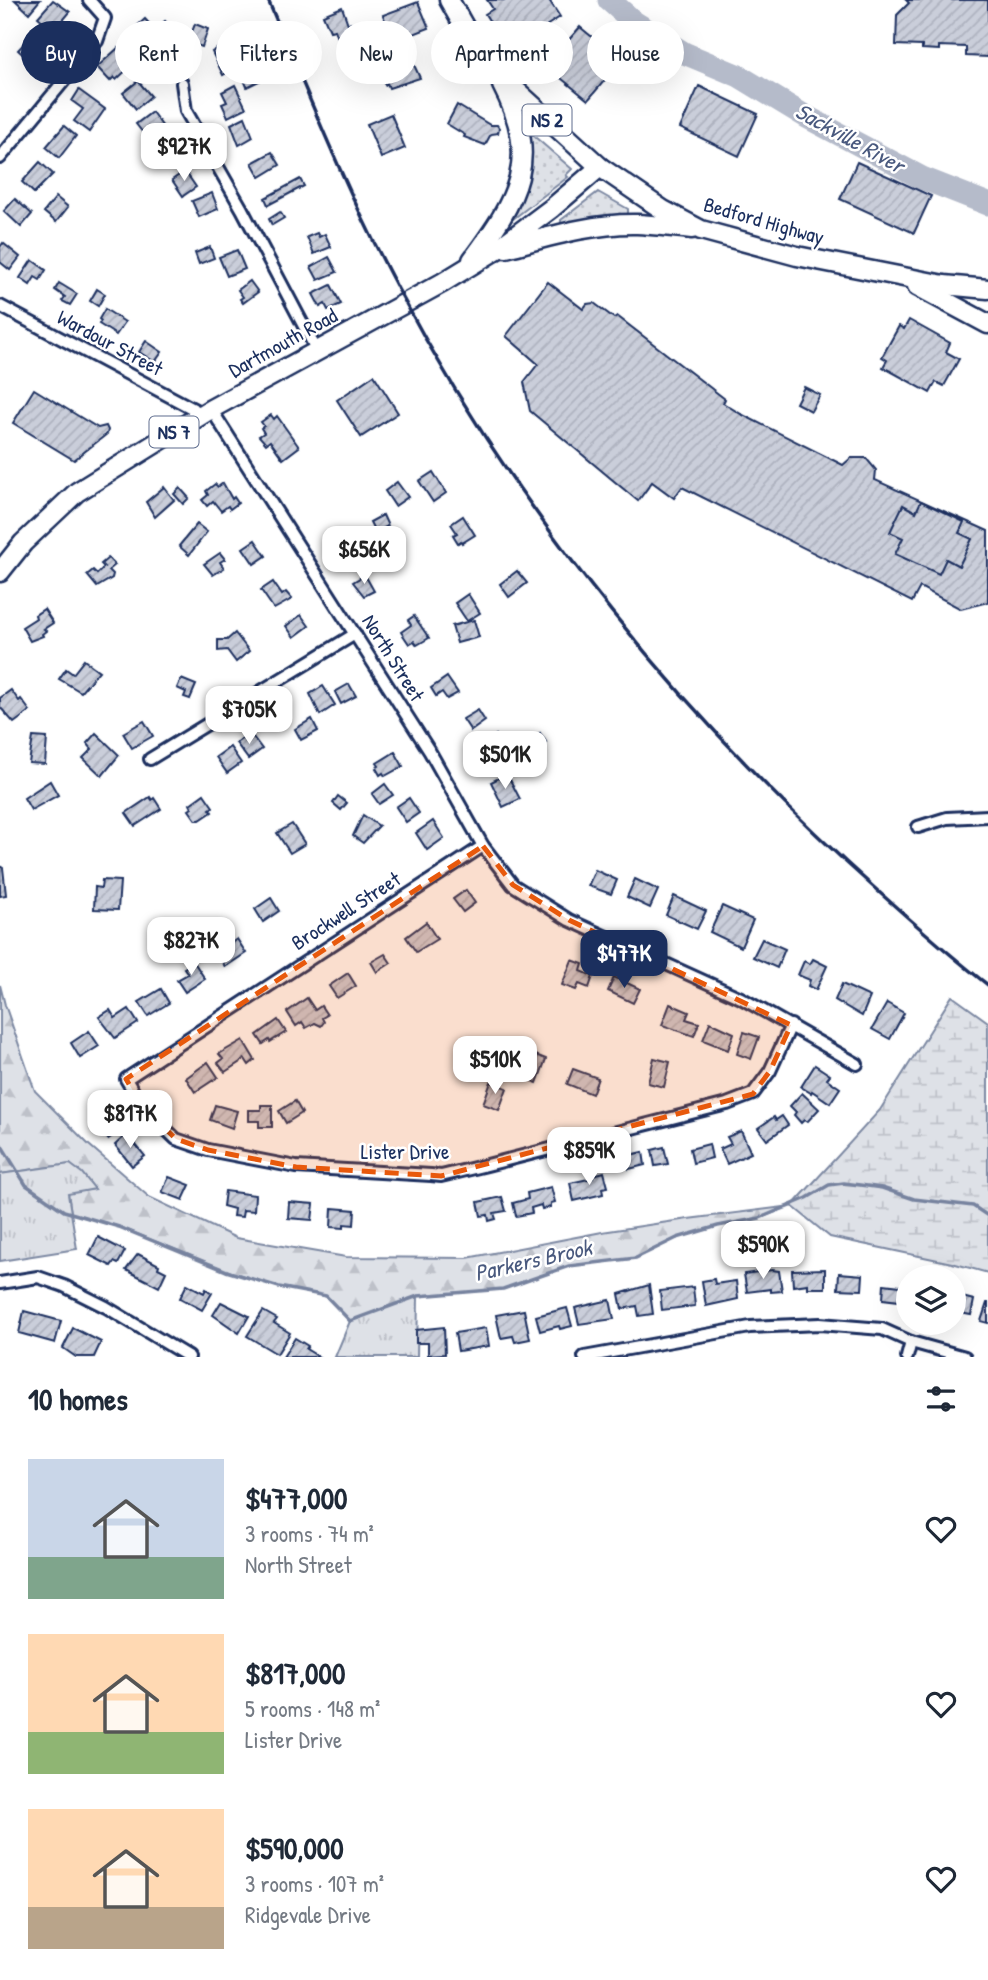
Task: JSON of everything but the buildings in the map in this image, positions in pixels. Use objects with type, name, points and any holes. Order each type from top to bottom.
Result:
[{"type":"main road","name":"Bedford Highway","points":[[449,0],[461,21]]},
{"type":"main road","points":[[466,269],[503,219],[518,184],[522,163],[519,127],[513,105],[502,84]]},
{"type":"main road","name":"Bedford Highway","points":[[509,84],[600,167],[663,210],[701,230],[787,254],[902,278],[988,289]]},
{"type":"main road","name":"Dartmouth Road","points":[[0,572],[23,543],[77,492],[207,411],[466,269],[552,208],[600,167]]},
{"type":"main road","points":[[496,250],[542,238],[612,226],[637,224],[701,230]]},
{"type":"main road","name":"NS 2","points":[[902,278],[988,324]]},
{"type":"street","points":[[0,158],[97,41],[105,18],[89,0]]},
{"type":"street","points":[[182,84],[186,111],[242,209],[317,351]]},
{"type":"street","name":"Wardour Street","points":[[0,306],[207,411]]},
{"type":"street","name":"North Street","points":[[207,411],[430,752],[483,846],[513,885],[569,920],[730,993],[857,1064]]},
{"type":"street","points":[[150,759],[355,634]]},
{"type":"street","points":[[918,827],[947,818],[988,816]]},
{"type":"street","name":"Brockwell Street","points":[[126,1079],[483,846]]},
{"type":"street","name":"Lister Drive","points":[[126,1079],[142,1106],[176,1139],[208,1150],[296,1167],[441,1176],[727,1104],[753,1094],[771,1071],[791,1025]]},
{"type":"street","points":[[0,1283],[38,1277],[64,1286],[106,1307],[188,1357]]},
{"type":"street","points":[[584,1357],[750,1327],[820,1324],[882,1329],[911,1342],[965,1357]]},
{"type":"street","points":[[907,1357],[911,1342]]},
{"type":"highlighted area","points":[[483,846],[513,885],[569,920],[791,1025],[770,1071],[753,1094],[441,1176],[296,1167],[208,1150],[176,1139],[142,1106],[126,1079]]},
{"type":"green space","points":[[528,131],[572,169],[566,175],[568,177],[513,219],[520,197]]},
{"type":"green space","points":[[598,192],[628,209],[628,215],[564,225],[561,223],[561,220]]},
{"type":"green space","points":[[0,985],[35,1091],[89,1145],[149,1197],[236,1238],[346,1257],[467,1258],[602,1232],[792,1206],[760,1218],[677,1238],[636,1258],[569,1266],[503,1289],[418,1296],[350,1321],[326,1296],[279,1287],[234,1273],[120,1227],[71,1213],[68,1193],[94,1189],[70,1164],[0,1174]]},
{"type":"green space","points":[[952,996],[988,1022],[988,1273],[966,1265],[830,1237],[792,1206],[880,1110]]},
{"type":"green space","points":[[70,1164],[82,1173],[95,1189],[68,1194],[77,1249],[0,1261],[0,1174]]},
{"type":"green space","points":[[418,1296],[417,1357],[335,1357],[350,1321]]},
{"type":"waterway","name":"Sackville River","points":[[609,0],[634,22],[684,53],[739,76],[805,116],[922,178],[988,204]]},
{"type":"waterway","name":"Parkers Brook","points":[[0,1143],[26,1185],[64,1211],[119,1227],[226,1271],[279,1287],[326,1296],[350,1321],[418,1296],[503,1289],[569,1266],[636,1258],[677,1238],[760,1218],[807,1198],[829,1185],[844,1183],[882,1188],[914,1199],[973,1206],[988,1216]]},
{"type":"railway","points":[[268,0],[346,182],[398,289],[497,455],[553,535],[612,612],[674,686],[740,758],[879,892],[988,985]]}]
